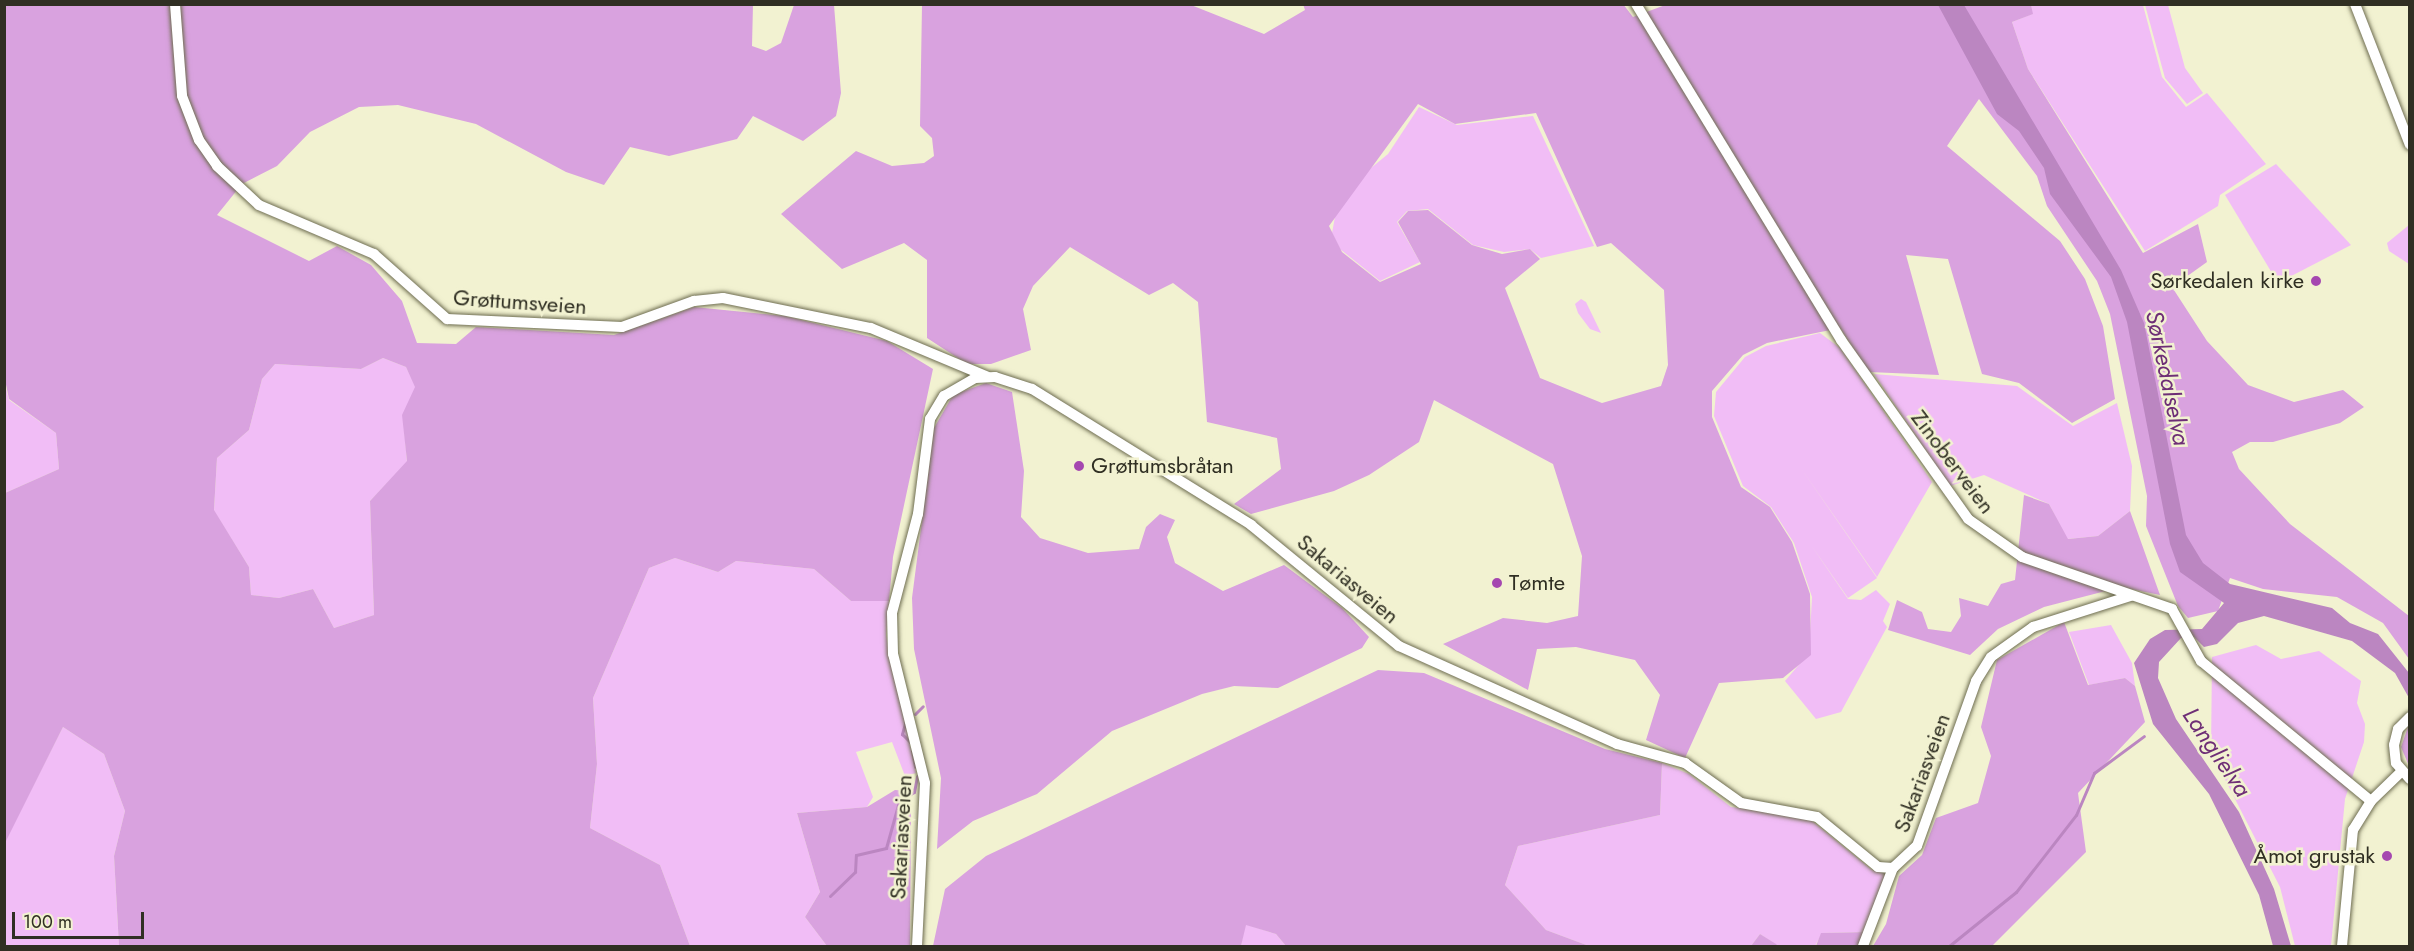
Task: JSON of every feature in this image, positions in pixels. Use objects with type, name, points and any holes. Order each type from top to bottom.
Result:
[{"type":"street","name":"Grøttumsveien","points":[[175,4],[182,96],[199,140],[217,166],[259,205],[374,254],[447,319],[622,327],[694,301],[723,298],[871,328],[986,376]]},
{"type":"street","name":"Zinoberveien","points":[[1636,4],[1841,340],[1959,509],[2015,554],[2131,596],[2166,604],[2209,668],[2371,801]]},
{"type":"street","points":[[2355,4],[2409,145]]},
{"type":"street","name":"Sakariasveien","points":[[917,946],[925,783],[893,654],[892,613],[914,534],[930,419],[950,391],[986,376],[1042,395],[1251,525],[1399,646],[1617,744],[1685,763],[1741,803],[1817,817],[1870,864],[1893,868],[1909,857],[1921,838],[1982,668],[2023,631],[2131,596]]},
{"type":"street","points":[[2342,946],[2351,840],[2371,801],[2405,776],[2395,736],[2409,717]]},
{"type":"street","points":[[1863,946],[1893,868]]},
{"type":"shaded area","points":[[1303,4],[1623,4],[1633,17],[1668,4],[2031,5],[2033,14],[2012,22],[2028,69],[2143,253],[2198,224],[2207,262],[2172,287],[2207,341],[2248,385],[2294,402],[2343,390],[2364,407],[2340,423],[2273,442],[2250,442],[2232,452],[2239,469],[2290,524],[2409,616],[2409,659],[2383,623],[2337,597],[2263,589],[2230,578],[2218,611],[2188,618],[2178,606],[2146,526],[2147,496],[2110,314],[2097,281],[2047,206],[2037,176],[1979,99],[1947,146],[2060,241],[2085,279],[2103,326],[2115,399],[2072,423],[2019,383],[1982,374],[1948,259],[1906,255],[1939,375],[1869,372],[1840,328],[1767,343],[1743,355],[1712,391],[1712,417],[1741,487],[1770,507],[1792,542],[1810,594],[1811,655],[1783,678],[1719,683],[1685,758],[1646,740],[1660,695],[1635,660],[1576,647],[1537,649],[1528,690],[1443,644],[1503,618],[1547,623],[1578,616],[1582,556],[1553,464],[1434,400],[1419,442],[1369,475],[1334,491],[1251,514],[1234,504],[1281,469],[1277,438],[1207,422],[1198,302],[1173,283],[1149,295],[1070,247],[1033,286],[1023,309],[1031,350],[991,364],[967,364],[927,338],[927,260],[904,243],[842,269],[781,214],[856,151],[892,166],[924,163],[934,156],[932,138],[920,126],[922,5],[1191,5],[1264,34],[1305,10]],"holes":[[[1418,104],[1455,124],[1536,113],[1597,247],[1611,243],[1664,290],[1668,365],[1661,386],[1602,403],[1540,378],[1505,288],[1540,259],[1530,249],[1502,254],[1472,245],[1428,210],[1408,211],[1398,222],[1421,264],[1380,282],[1342,252],[1329,226]]]},
{"type":"shaded area","points":[[5,5],[753,5],[752,46],[766,51],[781,43],[794,5],[834,5],[841,93],[836,116],[803,141],[753,116],[737,139],[669,156],[630,147],[604,185],[566,172],[476,124],[398,105],[359,107],[310,132],[277,166],[242,184],[217,215],[309,261],[337,246],[371,265],[402,301],[417,343],[456,344],[476,327],[614,335],[694,307],[785,316],[887,341],[933,369],[893,557],[889,601],[851,601],[814,569],[736,561],[718,572],[675,558],[649,568],[593,698],[597,764],[590,828],[660,865],[690,946],[119,946],[114,856],[125,811],[104,754],[63,727],[5,843],[5,493],[59,469],[56,433],[9,399],[5,380]],"holes":[[[383,358],[406,367],[415,387],[402,415],[407,461],[370,501],[374,615],[334,628],[313,589],[279,598],[251,595],[249,567],[214,510],[217,458],[249,430],[262,379],[275,364],[361,369]]]},
{"type":"shaded area","points":[[1938,5],[1964,5],[2121,270],[2144,323],[2186,535],[2203,563],[2230,584],[2332,608],[2350,623],[2378,634],[2409,673],[2409,698],[2395,673],[2352,641],[2264,616],[2238,623],[2217,644],[2204,647],[2194,637],[2181,638],[2159,662],[2158,678],[2176,719],[2239,812],[2274,889],[2291,946],[2273,946],[2259,895],[2209,794],[2153,724],[2134,663],[2150,639],[2165,630],[2202,629],[2224,603],[2180,572],[2170,544],[2127,322],[2111,277],[2050,194],[2044,168],[2019,131],[1997,114]]},
{"type":"shaded area","points":[[2031,5],[2143,5],[2162,77],[2186,107],[2207,93],[2266,164],[2220,195],[2218,206],[2145,251],[2028,69],[2012,22],[2032,14]]},
{"type":"shaded area","points":[[2145,5],[2168,5],[2185,68],[2203,93],[2187,104],[2165,78]]},
{"type":"shaded area","points":[[1419,107],[1457,125],[1533,116],[1594,246],[1541,258],[1530,249],[1504,252],[1473,245],[1428,209],[1407,211],[1397,222],[1420,262],[1380,281],[1340,249],[1332,233],[1337,206],[1348,187],[1388,154]]},
{"type":"shaded area","points":[[2276,164],[2351,245],[2278,283],[2225,195]]},
{"type":"shaded area","points":[[2409,225],[2409,264],[2389,251],[2387,243]]},
{"type":"shaded area","points":[[1581,299],[1586,302],[1601,333],[1590,329],[1578,313],[1575,304]]},
{"type":"shaded area","points":[[1820,333],[1840,348],[1932,482],[1877,577],[1800,467],[1877,578],[1848,598],[1811,545],[1848,599],[1861,600],[1876,590],[1890,604],[1883,621],[1887,627],[1841,712],[1816,719],[1785,681],[1809,653],[1812,597],[1794,543],[1771,507],[1743,486],[1714,416],[1716,392],[1745,357],[1766,346]]},
{"type":"shaded area","points":[[383,358],[406,367],[416,387],[403,415],[407,462],[370,501],[374,615],[334,628],[313,589],[279,598],[251,595],[249,567],[214,511],[217,458],[249,430],[262,379],[275,364],[361,369]]},
{"type":"shaded area","points":[[1874,374],[2017,386],[2073,426],[2117,403],[2132,466],[2130,511],[2098,536],[2067,539],[2049,504],[1984,475],[1950,486]]},
{"type":"shaded area","points":[[4,380],[9,400],[56,433],[59,469],[5,493]]},
{"type":"shaded area","points":[[986,383],[1012,392],[1024,471],[1021,517],[1040,538],[1088,553],[1139,549],[1146,527],[1160,514],[1175,520],[1167,537],[1175,563],[1223,591],[1284,565],[1342,608],[1369,637],[1362,648],[1278,688],[1234,686],[1202,694],[1112,731],[1037,794],[973,821],[937,849],[941,778],[914,649],[912,598],[934,428],[953,395]]},
{"type":"shaded area","points":[[2024,495],[2049,504],[2068,539],[2098,536],[2130,511],[2160,595],[2121,587],[2044,607],[1998,629],[1970,655],[1888,630],[1897,600],[1922,612],[1928,629],[1951,632],[1961,616],[1959,598],[1988,606],[2001,584],[2015,580]]},
{"type":"shaded area","points":[[675,558],[718,572],[736,561],[814,569],[851,601],[889,601],[886,635],[916,773],[905,776],[892,742],[856,752],[873,797],[867,807],[797,813],[820,892],[805,917],[827,946],[690,946],[660,865],[590,828],[597,764],[593,698],[649,568]]},
{"type":"shaded area","points":[[2064,622],[2088,685],[2125,678],[2135,686],[2145,722],[2078,793],[2086,852],[1992,946],[1873,946],[1886,924],[1899,876],[1922,855],[1936,818],[1978,803],[1991,756],[1981,727],[1997,660]]},
{"type":"shaded area","points":[[2111,625],[2132,663],[2135,686],[2125,678],[2089,685],[2069,632]]},
{"type":"shaded area","points":[[2256,645],[2281,659],[2319,651],[2361,681],[2357,703],[2365,724],[2364,742],[2345,799],[2331,946],[2295,946],[2280,887],[2211,752],[2212,657]]},
{"type":"shaded area","points":[[1378,670],[1424,673],[1605,749],[1662,763],[1660,815],[1518,846],[1505,885],[1546,930],[1589,946],[1286,946],[1276,934],[1246,925],[1241,946],[933,946],[945,889],[986,856]]},
{"type":"shaded area","points":[[2409,724],[2409,766],[2401,747]]},
{"type":"shaded area","points":[[63,727],[104,754],[125,811],[114,856],[119,946],[5,946],[4,843]]},
{"type":"shaded area","points":[[1662,763],[1689,774],[1731,807],[1806,816],[1872,870],[1887,874],[1868,932],[1822,933],[1815,946],[1778,946],[1760,934],[1751,946],[1589,946],[1546,930],[1505,885],[1518,846],[1660,815]]},
{"type":"shaded area","points":[[895,790],[909,791],[911,808],[910,946],[827,946],[805,917],[820,892],[797,813],[867,807]]},
{"type":"shaded area","points":[[1245,924],[1276,934],[1286,946],[1241,946]]},
{"type":"shaded area","points":[[1868,932],[1859,946],[1816,946],[1821,933]]},
{"type":"shaded area","points":[[1760,934],[1776,944],[1778,946],[1751,946]]},
{"type":"waterway","points":[[915,714],[923,706]]},
{"type":"waterway","points":[[906,720],[902,734],[910,742]]},
{"type":"waterway","points":[[1949,946],[2016,892],[2076,815],[2094,773],[2144,736]]},
{"type":"waterway","points":[[912,751],[915,767]]},
{"type":"waterway","points":[[830,896],[855,872],[856,855],[886,848],[899,801],[914,792],[917,776]]},
{"type":"place","name":"Sørkedalen kirke","points":[[2316,281]]},
{"type":"place","name":"Grøttumsbråtan","points":[[1079,466]]},
{"type":"place","name":"Tømte","points":[[1497,583]]},
{"type":"place","name":"Åmot grustak","points":[[2387,856]]},
{"type":"water label","name":"Sørkedalselva","points":[[2168,378]]},
{"type":"water label","name":"Langlielva","points":[[2217,752]]}]
